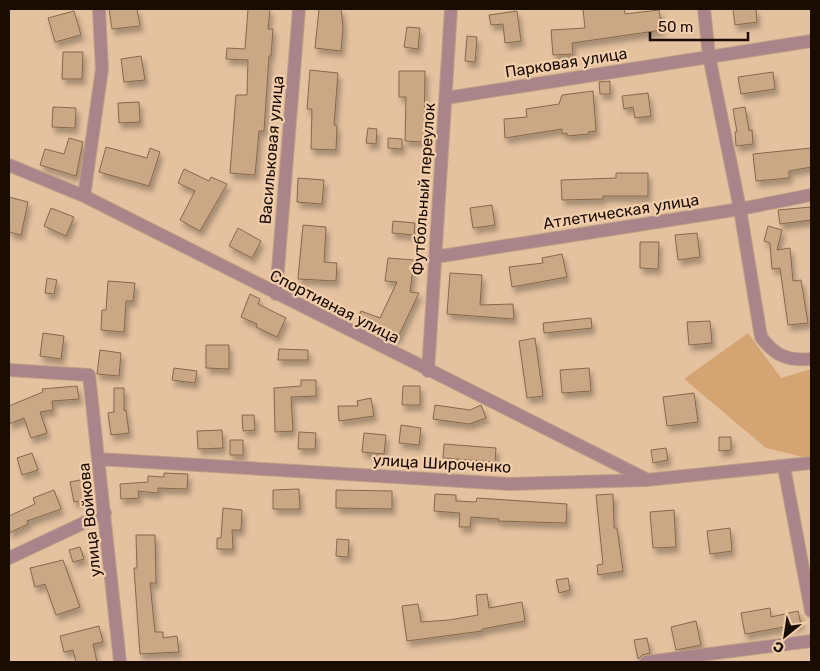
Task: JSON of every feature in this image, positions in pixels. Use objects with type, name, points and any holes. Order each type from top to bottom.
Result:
[{"type":"street","points":[[84,196],[102,70],[99,9]]},
{"type":"street","name":"Васильковая улица","points":[[276,294],[299,9]]},
{"type":"street","name":"Футбольный переулок","points":[[428,371],[451,9]]},
{"type":"street","points":[[704,9],[709,56],[740,209],[761,337],[770,349],[781,357],[795,361],[811,359]]},
{"type":"street","name":"Парковая улица","points":[[446,98],[811,41]]},
{"type":"street","name":"Спортивная улица","points":[[9,165],[84,196],[646,480]]},
{"type":"street","name":"Атлетическая улица","points":[[436,256],[740,209],[811,195]]},
{"type":"street","name":"улица Войкова","points":[[9,370],[89,375],[120,662]]},
{"type":"street","name":"улица Широченко","points":[[98,459],[510,484],[646,480],[811,463]]},
{"type":"street","points":[[784,467],[811,611]]},
{"type":"street","points":[[9,558],[105,513]]},
{"type":"street","points":[[646,662],[811,641]]},
{"type":"shaded area","points":[[748,333],[781,378],[811,369],[811,459],[766,448],[684,379]]},
{"type":"building","points":[[109,9],[137,9],[140,26],[112,29]]},
{"type":"building","points":[[248,9],[270,9],[268,29],[273,29],[271,56],[269,56],[264,131],[259,131],[255,175],[230,173],[236,95],[247,95],[248,60],[226,59],[227,48],[245,49]]},
{"type":"building","points":[[319,9],[341,9],[343,27],[341,51],[315,48]]},
{"type":"building","points":[[583,9],[624,9],[625,14],[659,10],[662,30],[572,43],[573,54],[553,55],[551,30],[585,28]]},
{"type":"building","points":[[733,9],[756,9],[757,22],[735,25]]},
{"type":"building","points":[[74,11],[81,35],[55,42],[48,18]]},
{"type":"building","points":[[517,11],[521,41],[505,43],[503,24],[491,25],[489,15]]},
{"type":"building","points":[[407,27],[420,28],[418,49],[404,47]]},
{"type":"building","points":[[467,36],[477,37],[475,62],[465,61]]},
{"type":"building","points":[[63,52],[83,52],[82,79],[62,79]]},
{"type":"building","points":[[141,56],[145,80],[124,82],[121,59]]},
{"type":"building","points":[[310,70],[338,73],[334,125],[337,126],[336,150],[311,149],[312,109],[307,109]]},
{"type":"building","points":[[399,71],[425,71],[424,142],[405,141],[406,97],[399,97]]},
{"type":"building","points":[[773,72],[775,89],[741,94],[738,77]]},
{"type":"building","points":[[610,81],[610,94],[600,94],[599,82]]},
{"type":"building","points":[[593,91],[596,131],[588,132],[589,134],[567,136],[567,133],[562,134],[562,129],[505,138],[504,119],[527,117],[526,109],[559,104],[562,95]]},
{"type":"building","points":[[648,93],[651,116],[635,118],[633,107],[624,109],[622,96]]},
{"type":"building","points":[[139,102],[140,122],[119,123],[118,103]]},
{"type":"building","points":[[53,107],[76,108],[75,128],[52,127]]},
{"type":"building","points":[[745,107],[749,131],[752,130],[753,144],[736,146],[735,132],[737,132],[733,109]]},
{"type":"building","points":[[368,128],[377,129],[376,144],[366,143]]},
{"type":"building","points":[[69,138],[83,142],[76,176],[40,165],[45,149],[64,154]]},
{"type":"building","points":[[388,138],[402,139],[402,149],[388,148]]},
{"type":"building","points":[[106,147],[147,158],[150,148],[160,152],[149,186],[99,172]]},
{"type":"building","points":[[811,148],[811,167],[789,171],[789,178],[756,181],[753,154]]},
{"type":"building","points":[[184,169],[209,181],[211,177],[227,184],[200,231],[180,220],[195,191],[178,183]]},
{"type":"building","points":[[616,173],[648,173],[648,196],[603,196],[603,199],[562,200],[561,180],[616,178]]},
{"type":"building","points":[[298,178],[324,180],[322,204],[297,202]]},
{"type":"building","points":[[9,197],[28,202],[21,235],[9,232]]},
{"type":"building","points":[[492,205],[495,225],[473,228],[470,208]]},
{"type":"building","points":[[811,207],[811,220],[780,224],[778,210]]},
{"type":"building","points":[[51,208],[74,217],[66,236],[44,226]]},
{"type":"building","points":[[393,221],[415,223],[414,235],[392,233]]},
{"type":"building","points":[[303,225],[326,227],[324,262],[337,263],[336,281],[298,279]]},
{"type":"building","points":[[768,226],[782,230],[777,250],[790,248],[793,281],[801,280],[808,323],[788,325],[780,268],[772,269],[770,243],[764,241]]},
{"type":"building","points":[[238,228],[261,241],[252,258],[229,246]]},
{"type":"building","points":[[697,233],[700,257],[678,260],[675,235]]},
{"type":"building","points":[[640,242],[659,242],[658,269],[640,268]]},
{"type":"building","points":[[562,254],[567,277],[512,287],[509,267],[543,263],[542,258]]},
{"type":"building","points":[[388,258],[414,260],[410,292],[419,293],[397,339],[357,320],[361,311],[380,318],[397,282],[385,281]]},
{"type":"building","points":[[450,273],[482,275],[480,305],[513,304],[514,319],[447,314]]},
{"type":"building","points":[[47,278],[57,280],[54,294],[45,293]]},
{"type":"building","points":[[108,281],[135,283],[133,301],[126,301],[124,332],[101,330],[102,310],[106,310]]},
{"type":"building","points":[[250,294],[260,299],[258,304],[286,318],[277,337],[256,327],[257,324],[241,317]]},
{"type":"building","points":[[591,318],[592,328],[544,333],[543,323]]},
{"type":"building","points":[[710,321],[712,343],[689,345],[687,322]]},
{"type":"building","points":[[43,333],[64,336],[61,359],[40,356]]},
{"type":"building","points":[[535,338],[543,396],[527,398],[519,341]]},
{"type":"building","points":[[206,345],[229,345],[229,369],[206,368]]},
{"type":"building","points":[[279,349],[308,350],[308,360],[278,360]]},
{"type":"building","points":[[100,350],[121,353],[119,376],[97,374]]},
{"type":"building","points":[[174,368],[197,371],[195,383],[172,380]]},
{"type":"building","points":[[589,368],[591,391],[562,393],[560,370]]},
{"type":"building","points":[[301,380],[316,380],[316,396],[291,397],[293,431],[275,432],[274,388],[301,386]]},
{"type":"building","points":[[77,386],[79,399],[52,401],[53,410],[40,412],[47,433],[31,438],[24,418],[9,424],[9,406],[43,392],[42,389]]},
{"type":"building","points":[[403,386],[420,386],[420,405],[402,405]]},
{"type":"building","points":[[114,388],[124,388],[124,411],[126,410],[129,433],[111,435],[108,413],[114,412]]},
{"type":"building","points":[[694,393],[698,422],[667,426],[663,397]]},
{"type":"building","points":[[371,398],[374,416],[339,421],[338,406],[358,406],[357,401]]},
{"type":"building","points":[[435,405],[470,410],[481,405],[486,418],[469,424],[433,419]]},
{"type":"building","points":[[242,415],[254,415],[255,430],[243,431]]},
{"type":"building","points":[[401,425],[421,428],[419,445],[399,443]]},
{"type":"building","points":[[222,430],[223,448],[198,449],[197,431]]},
{"type":"building","points":[[299,432],[316,433],[315,449],[298,449]]},
{"type":"building","points":[[364,433],[386,435],[384,454],[362,452]]},
{"type":"building","points":[[719,437],[731,437],[731,450],[719,451]]},
{"type":"building","points":[[230,440],[243,440],[243,455],[230,455]]},
{"type":"building","points":[[444,444],[496,448],[495,462],[443,458]]},
{"type":"building","points":[[666,448],[668,460],[653,463],[651,450]]},
{"type":"building","points":[[32,453],[38,470],[22,475],[17,458]]},
{"type":"building","points":[[164,473],[188,474],[187,489],[158,488],[158,493],[138,491],[139,498],[121,499],[120,484],[148,482],[148,476],[164,477]]},
{"type":"building","points":[[85,479],[89,499],[74,502],[70,482]]},
{"type":"building","points":[[299,489],[300,509],[273,509],[273,490]]},
{"type":"building","points":[[54,490],[61,509],[27,521],[28,524],[9,533],[9,516],[35,504],[33,498]]},
{"type":"building","points":[[336,490],[392,491],[392,509],[336,508]]},
{"type":"building","points":[[435,494],[456,495],[456,501],[476,502],[477,498],[567,504],[566,523],[498,521],[499,519],[471,517],[470,527],[459,527],[460,513],[434,511]]},
{"type":"building","points":[[613,494],[614,528],[617,528],[623,571],[598,575],[597,565],[603,564],[596,495]]},
{"type":"building","points":[[223,508],[242,510],[241,530],[232,530],[233,549],[217,549],[217,538],[221,538]]},
{"type":"building","points":[[674,510],[676,547],[653,548],[650,512]]},
{"type":"building","points":[[730,528],[732,551],[710,554],[707,531]]},
{"type":"building","points":[[136,535],[155,535],[156,583],[150,583],[155,632],[163,632],[163,638],[177,636],[179,652],[140,654],[134,568],[137,568]]},
{"type":"building","points":[[337,539],[349,540],[348,557],[336,556]]},
{"type":"building","points":[[80,547],[84,559],[73,562],[69,550]]},
{"type":"building","points":[[63,560],[80,607],[56,615],[45,584],[35,587],[30,568]]},
{"type":"building","points":[[568,578],[570,590],[559,593],[556,580]]},
{"type":"building","points":[[487,594],[489,608],[522,602],[525,621],[482,629],[482,631],[407,641],[402,606],[418,604],[421,622],[449,620],[478,615],[476,595]]},
{"type":"building","points":[[770,608],[771,617],[798,611],[801,624],[745,634],[741,613]]},
{"type":"building","points":[[696,621],[701,645],[676,650],[671,627]]},
{"type":"building","points":[[99,626],[103,642],[93,644],[97,662],[76,662],[73,650],[64,652],[60,636]]},
{"type":"building","points":[[647,638],[650,653],[642,655],[638,659],[634,640]]}]
